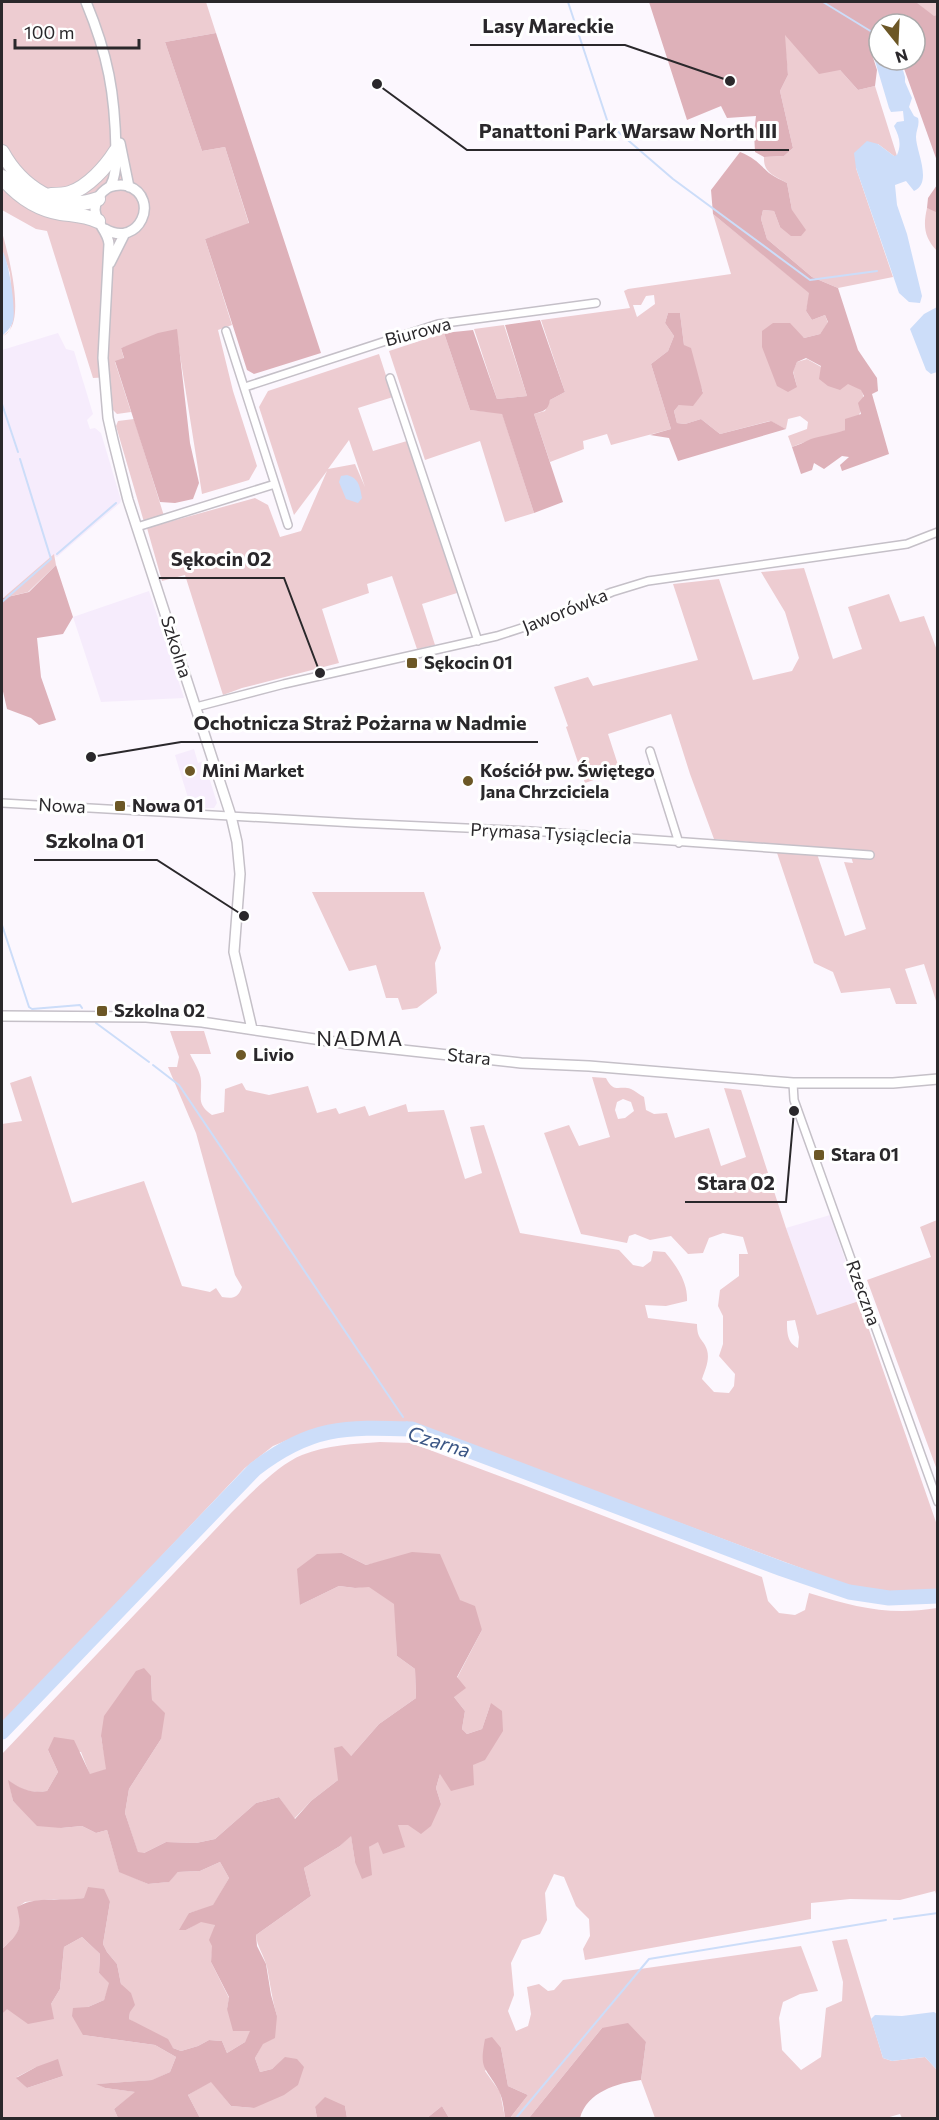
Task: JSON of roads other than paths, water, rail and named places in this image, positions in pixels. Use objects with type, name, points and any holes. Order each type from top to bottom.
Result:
[{"type":"highway","points":[[48,196],[72,193],[105,167],[116,151]]},
{"type":"highway","points":[[2,152],[20,178],[48,196],[71,203],[98,199]]},
{"type":"highway","points":[[2,177],[14,190],[40,207],[60,213],[84,215],[101,225]]},
{"type":"street","name":"Szkolna","points":[[86,2],[104,49],[111,76],[116,151],[114,177],[110,187]]},
{"type":"street","name":"Szkolna","points":[[109,264],[125,233],[137,227],[144,211],[141,197],[129,187],[116,129]]},
{"type":"street","points":[[98,199],[102,192],[110,187],[119,185],[129,187]]},
{"type":"street","name":"Szkolna","points":[[98,199],[95,210],[108,237],[109,264],[104,308],[103,350],[108,418],[122,480],[231,816],[237,842],[240,874],[234,951],[252,1029]]},
{"type":"street","points":[[101,225],[116,234],[125,233]]},
{"type":"street","name":"Biurowa","points":[[244,387],[438,324],[596,303]]},
{"type":"street","points":[[226,330],[288,525]]},
{"type":"street","points":[[390,378],[478,641]]},
{"type":"street","points":[[137,527],[275,484]]},
{"type":"street","name":"Jaworówka","points":[[195,707],[284,684],[478,641],[526,627],[612,592],[648,581],[907,544],[938,532]]},
{"type":"street","points":[[650,751],[680,843]]},
{"type":"street","name":"Nowa","points":[[2,803],[231,816]]},
{"type":"street","name":"Prymasa Tysiąclecia","points":[[231,816],[530,831],[870,855]]},
{"type":"street","name":"Stara","points":[[2,1016],[146,1017],[252,1029],[348,1044],[521,1063],[589,1066],[793,1083],[893,1083],[938,1079]]},
{"type":"street","name":"Rzeczna","points":[[793,1083],[796,1105],[938,1502]]},
{"type":"water","points":[[878,72],[904,72],[912,98],[909,107],[914,116],[918,118],[916,137],[923,174],[920,187],[914,191],[906,181],[895,185],[897,205],[907,234],[922,296],[920,303],[909,302],[899,293],[856,168],[854,153],[867,141],[878,144],[894,156],[897,155],[900,144],[894,126],[897,122],[904,121],[903,111],[891,112]]},
{"type":"water","points":[[2,250],[9,274],[14,315],[11,326],[2,336]]},
{"type":"water","points":[[937,307],[937,372],[931,374],[926,370],[910,329],[924,314]]},
{"type":"water","points":[[347,475],[354,478],[360,487],[362,498],[358,503],[346,499],[339,482],[341,476]]},
{"type":"water","points":[[934,2012],[937,2014],[937,2070],[925,2057],[892,2061],[883,2058],[871,2019],[875,2015],[902,2016]]},
{"type":"waterway","points":[[568,2],[608,123],[673,179],[810,280],[877,271]]},
{"type":"waterway","points":[[823,2],[867,29]]},
{"type":"waterway","points":[[2,404],[18,452]]},
{"type":"waterway","points":[[2,602],[51,559],[20,459]]},
{"type":"waterway","points":[[57,554],[116,503]]},
{"type":"waterway","points":[[2,925],[29,1007],[32,1009],[80,1005],[82,1008]]},
{"type":"waterway","points":[[96,1023],[149,1062]]},
{"type":"waterway","points":[[153,1065],[179,1085],[403,1417]]},
{"type":"waterway","name":"Czarna","points":[[407,1422],[412,1429]]},
{"type":"waterway","name":"Czarna","points":[[2,1732],[255,1469],[294,1444],[311,1437],[347,1429],[412,1429],[782,1569],[849,1592],[889,1598],[938,1596]]},
{"type":"waterway","points":[[894,1919],[938,1913]]},
{"type":"waterway","points":[[516,2118],[649,1959],[886,1920]]},
{"type":"place","name":"Lasy Mareckie","points":[[730,81]]},
{"type":"place","name":"Panattoni Park Warsaw North III","points":[[377,84]]},
{"type":"place","name":"Sękocin 01","points":[[412,663]]},
{"type":"place","name":"Sękocin 02","points":[[320,673]]},
{"type":"place","name":"Ochotnicza Straż Pożarna w Nadmie","points":[[91,757]]},
{"type":"place","name":"Mini Market","points":[[190,771]]},
{"type":"place","name":"Kościół pw. Świętego Jana Chrzciciela","points":[[468,781]]},
{"type":"place","name":"Nowa 01","points":[[120,806]]},
{"type":"place","name":"Szkolna 01","points":[[244,916]]},
{"type":"place","name":"Szkolna 02","points":[[102,1011]]},
{"type":"place","name":"Livio","points":[[241,1055]]},
{"type":"place","name":"Stara 02","points":[[794,1111]]},
{"type":"place","name":"Stara 01","points":[[819,1155]]},
{"type":"district","name":"NADMA","points":[[360,1039]]}]
